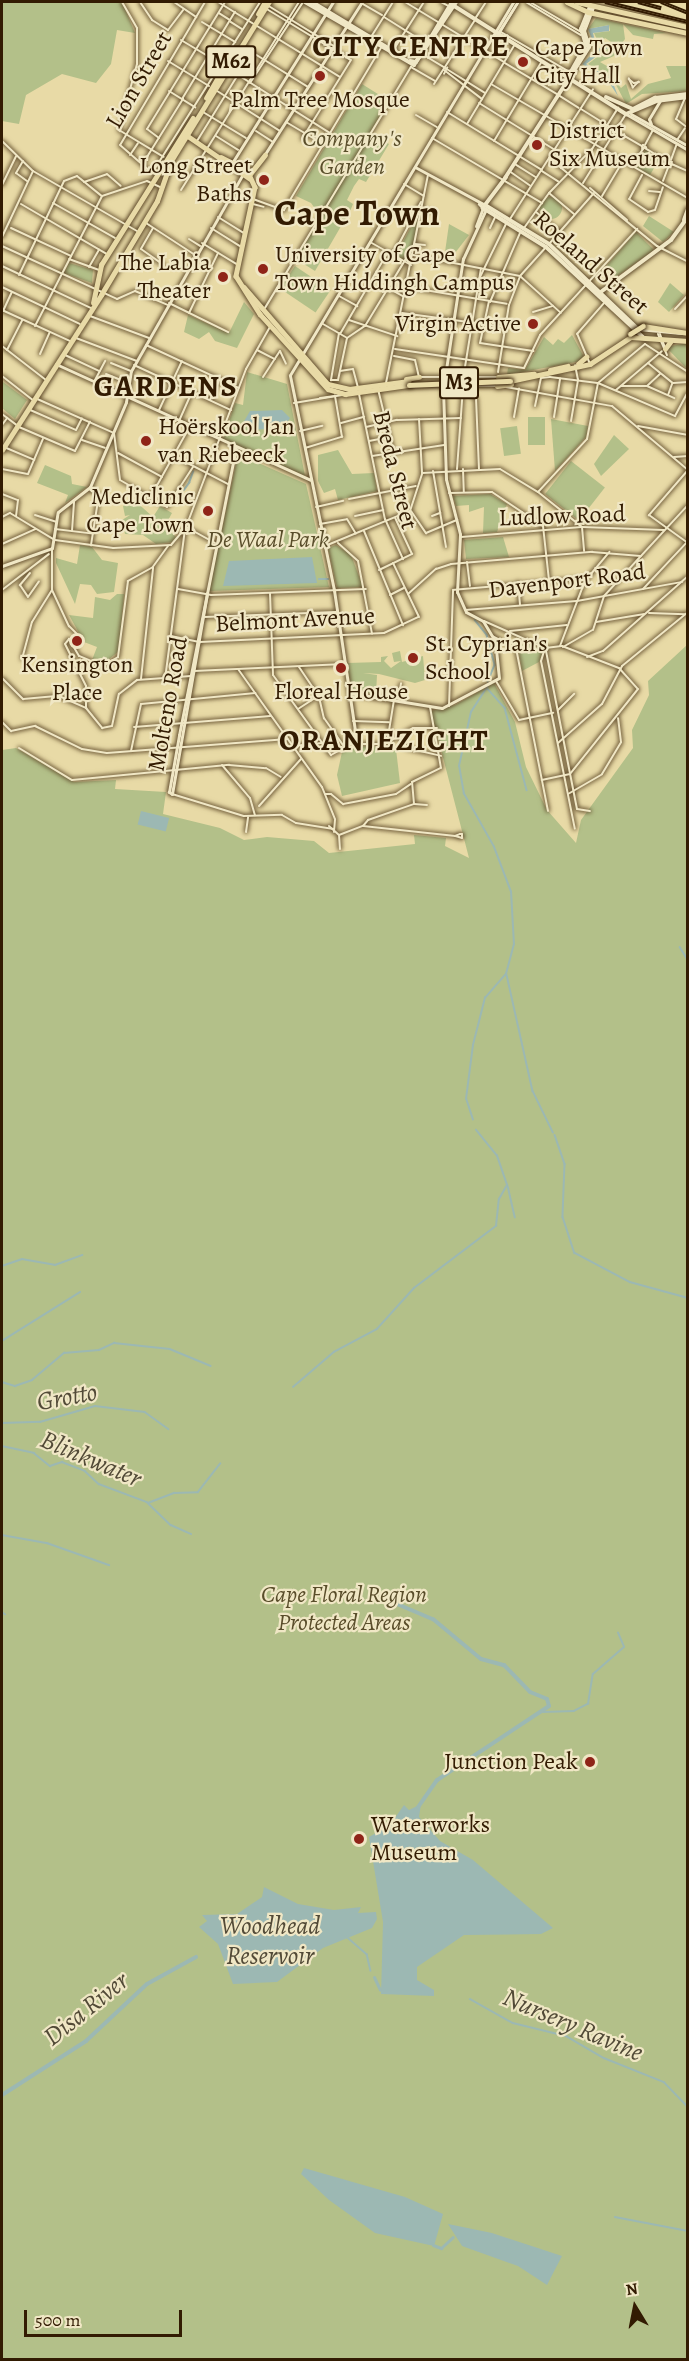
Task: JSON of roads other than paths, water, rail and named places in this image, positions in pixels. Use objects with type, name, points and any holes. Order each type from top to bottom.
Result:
[{"type":"main road","points":[[304,2],[326,12]]},
{"type":"main road","points":[[312,2],[414,65],[423,55],[452,4],[628,113]]},
{"type":"main road","points":[[567,2],[687,33]]},
{"type":"main road","points":[[577,2],[591,10],[687,27]]},
{"type":"main road","name":"M62","points":[[3,448],[102,292],[162,188],[185,134],[252,23],[267,4]]},
{"type":"main road","points":[[485,207],[590,46],[583,32],[591,10]]},
{"type":"main road","name":"M62","points":[[91,309],[99,270],[116,238],[151,181],[201,111],[225,66],[241,46],[252,23]]},
{"type":"main road","points":[[423,55],[427,44],[441,24]]},
{"type":"main road","points":[[592,90],[628,113]]},
{"type":"main road","points":[[609,99],[619,107],[633,109],[660,99],[686,100]]},
{"type":"main road","points":[[628,113],[647,104]]},
{"type":"main road","points":[[185,134],[250,174],[265,154]]},
{"type":"main road","points":[[245,170],[252,202]]},
{"type":"main road","name":"M3","points":[[250,174],[252,202],[238,265],[237,281],[323,386],[345,394],[408,383]]},
{"type":"main road","name":"Roeland Street","points":[[485,207],[509,220]]},
{"type":"main road","name":"Roeland Street","points":[[485,207],[547,246],[648,341]]},
{"type":"main road","points":[[683,223],[687,209]]},
{"type":"main road","points":[[598,294],[662,249],[687,217]]},
{"type":"main road","name":"M3","points":[[238,265],[239,280],[272,325]]},
{"type":"main road","points":[[89,286],[96,281]]},
{"type":"main road","points":[[93,301],[102,292]]},
{"type":"main road","name":"Roeland Street","points":[[605,301],[638,329],[659,334],[685,333]]},
{"type":"main road","name":"M3","points":[[588,361],[643,326],[685,333]]},
{"type":"main road","name":"M3","points":[[382,387],[394,383],[509,380],[539,376],[588,361],[629,338],[648,341]]},
{"type":"main road","points":[[648,341],[687,341]]},
{"type":"main road","points":[[663,350],[664,342]]},
{"type":"main road","name":"M3","points":[[300,358],[328,384],[358,390]]},
{"type":"main road","points":[[498,374],[539,376]]},
{"type":"main road","points":[[498,386],[539,376]]},
{"type":"main road","points":[[394,383],[419,377]]},
{"type":"main road","points":[[382,387],[420,386]]},
{"type":"street","points":[[122,2],[138,33],[137,69],[119,129],[165,157]]},
{"type":"street","points":[[140,2],[152,20],[170,30],[183,10]]},
{"type":"street","points":[[174,2],[196,17]]},
{"type":"street","name":"Lion Street","points":[[130,155],[120,146],[168,61],[205,2]]},
{"type":"street","points":[[218,2],[224,3],[252,23],[340,77]]},
{"type":"street","points":[[139,142],[130,155],[154,174],[195,107],[225,66],[235,42],[252,23],[260,2]]},
{"type":"street","points":[[182,190],[299,2]]},
{"type":"street","points":[[289,20],[304,2]]},
{"type":"street","points":[[234,164],[238,150],[333,2]]},
{"type":"street","points":[[21,659],[32,622],[52,590],[55,571],[51,554],[59,511],[89,489],[127,397],[131,371],[210,228],[245,170],[265,154],[362,2],[427,44]]},
{"type":"street","points":[[370,38],[393,2]]},
{"type":"street","points":[[405,2],[669,161],[671,165],[687,171]]},
{"type":"street","points":[[394,50],[424,2]]},
{"type":"street","points":[[441,2],[452,4]]},
{"type":"street","points":[[262,311],[414,65],[435,83],[486,2]]},
{"type":"street","points":[[516,2],[501,32],[570,72],[586,45],[582,36],[528,2]]},
{"type":"street","points":[[357,744],[334,590],[290,377],[484,50],[516,2]]},
{"type":"street","points":[[528,2],[583,32]]},
{"type":"street","points":[[159,138],[147,129],[224,3]]},
{"type":"street","points":[[267,4],[351,60],[302,139]]},
{"type":"street","points":[[218,12],[243,29]]},
{"type":"street","points":[[142,165],[236,12]]},
{"type":"street","points":[[202,22],[235,42]]},
{"type":"street","points":[[182,40],[330,133]]},
{"type":"street","points":[[467,124],[515,44]]},
{"type":"street","points":[[241,46],[308,88]]},
{"type":"street","points":[[252,202],[284,210],[382,46]]},
{"type":"street","points":[[196,141],[252,53]]},
{"type":"street","points":[[423,55],[465,83],[485,93]]},
{"type":"street","points":[[495,141],[543,60]]},
{"type":"street","points":[[168,61],[209,86]]},
{"type":"street","points":[[494,78],[495,84]]},
{"type":"street","points":[[465,83],[482,99]]},
{"type":"street","points":[[490,84],[495,84],[631,167],[687,198]]},
{"type":"street","points":[[214,89],[280,131]]},
{"type":"street","points":[[479,279],[488,269],[509,220],[592,90]]},
{"type":"street","points":[[169,91],[195,107]]},
{"type":"street","points":[[652,125],[649,119],[660,99]]},
{"type":"street","points":[[669,161],[686,127],[676,118],[686,100]]},
{"type":"street","points":[[479,103],[555,150]]},
{"type":"street","points":[[647,104],[655,109]]},
{"type":"street","points":[[533,351],[480,343],[490,301],[523,229],[549,193],[594,145],[619,107]]},
{"type":"street","points":[[201,111],[246,138]]},
{"type":"street","points":[[447,112],[560,182]]},
{"type":"street","points":[[628,113],[652,125],[676,143]]},
{"type":"street","points":[[628,113],[687,148]]},
{"type":"street","points":[[584,184],[615,130],[628,113]]},
{"type":"street","points":[[416,115],[438,128]]},
{"type":"street","points":[[286,122],[324,144]]},
{"type":"street","points":[[631,167],[654,130]]},
{"type":"street","points":[[256,131],[273,142]]},
{"type":"street","points":[[216,136],[238,150]]},
{"type":"street","points":[[432,138],[505,179],[542,203]]},
{"type":"street","points":[[2,141],[33,171],[137,231]]},
{"type":"street","points":[[2,185],[17,155]]},
{"type":"street","points":[[549,158],[570,172],[662,249],[687,262]]},
{"type":"street","points":[[23,161],[16,173],[28,181]]},
{"type":"street","points":[[601,198],[623,162]]},
{"type":"street","points":[[515,164],[536,178]]},
{"type":"street","points":[[643,174],[630,200],[652,213],[671,165]]},
{"type":"street","name":"Roeland Street","points":[[415,167],[485,207]]},
{"type":"street","points":[[2,237],[33,171]]},
{"type":"street","points":[[510,171],[531,186]]},
{"type":"street","points":[[84,182],[106,174],[122,186]]},
{"type":"street","points":[[393,452],[386,422],[382,387],[390,375],[428,174]]},
{"type":"street","points":[[19,275],[60,187],[77,176],[102,196]]},
{"type":"street","points":[[35,326],[102,196],[122,186],[151,181],[162,188]]},
{"type":"street","points":[[584,184],[601,198]]},
{"type":"street","points":[[406,185],[423,197]]},
{"type":"street","points":[[649,191],[660,192]]},
{"type":"street","points":[[549,193],[575,215]]},
{"type":"street","points":[[394,356],[415,360],[419,377],[498,374],[509,305],[520,276],[594,193]]},
{"type":"street","points":[[393,255],[423,197]]},
{"type":"street","points":[[252,202],[259,205]]},
{"type":"street","points":[[53,203],[116,238]]},
{"type":"street","points":[[21,204],[107,254]]},
{"type":"street","points":[[485,207],[462,264],[443,377],[445,470],[461,537],[456,589],[465,610],[470,615],[545,648],[562,647],[588,635],[596,622],[604,596],[687,506]]},
{"type":"street","points":[[421,210],[433,212]]},
{"type":"street","points":[[536,212],[560,232]]},
{"type":"street","points":[[490,228],[496,215]]},
{"type":"street","points":[[218,217],[245,234]]},
{"type":"street","points":[[144,221],[195,255]]},
{"type":"street","points":[[11,228],[99,270]]},
{"type":"street","points":[[153,228],[141,249],[164,265]]},
{"type":"street","points":[[210,228],[242,248]]},
{"type":"street","points":[[395,349],[524,368],[533,351],[561,313],[637,229]]},
{"type":"street","points":[[189,239],[238,265]]},
{"type":"street","points":[[370,242],[411,265]]},
{"type":"street","points":[[388,252],[340,333],[330,380],[338,380],[347,338],[365,326],[415,244]]},
{"type":"street","points":[[415,244],[425,245]]},
{"type":"street","points":[[2,246],[102,292],[122,299],[137,291],[228,332]]},
{"type":"street","points":[[89,267],[99,250]]},
{"type":"street","points":[[189,313],[218,253]]},
{"type":"street","points":[[413,255],[520,276],[561,313]]},
{"type":"street","points":[[2,266],[91,309]]},
{"type":"street","points":[[457,469],[466,359],[481,268]]},
{"type":"street","points":[[2,287],[81,324]]},
{"type":"street","points":[[407,287],[509,305]]},
{"type":"street","points":[[388,288],[405,297]]},
{"type":"street","points":[[12,292],[2,310],[50,333],[136,361]]},
{"type":"street","points":[[675,309],[687,295]]},
{"type":"street","points":[[339,296],[357,306]]},
{"type":"street","points":[[588,361],[577,333],[605,301]]},
{"type":"street","points":[[533,312],[553,306]]},
{"type":"street","points":[[402,313],[505,327]]},
{"type":"street","points":[[87,315],[148,338]]},
{"type":"street","points":[[7,350],[22,320]]},
{"type":"street","points":[[349,320],[398,337]]},
{"type":"street","points":[[323,324],[347,338]]},
{"type":"street","points":[[165,679],[186,528],[239,388],[272,325]]},
{"type":"street","points":[[40,354],[50,333]]},
{"type":"street","points":[[659,334],[664,342]]},
{"type":"street","points":[[538,492],[587,439],[598,383],[648,341],[663,350],[669,358],[687,372]]},
{"type":"street","points":[[145,345],[239,388]]},
{"type":"street","points":[[2,346],[46,380]]},
{"type":"street","points":[[257,350],[275,359]]},
{"type":"street","points":[[616,390],[663,350]]},
{"type":"street","points":[[263,377],[282,351],[286,364]]},
{"type":"street","points":[[62,354],[100,371]]},
{"type":"street","points":[[94,382],[105,361]]},
{"type":"street","points":[[158,412],[182,361]]},
{"type":"street","points":[[111,363],[131,371]]},
{"type":"street","points":[[648,363],[673,383],[687,382]]},
{"type":"street","points":[[56,364],[310,480]]},
{"type":"street","points":[[134,365],[231,410]]},
{"type":"street","points":[[571,421],[578,380],[576,365]]},
{"type":"street","points":[[340,371],[353,369],[358,390]]},
{"type":"street","points":[[647,386],[661,373]]},
{"type":"street","points":[[106,374],[128,383]]},
{"type":"street","points":[[390,375],[394,383]]},
{"type":"street","points":[[2,376],[34,399],[114,433]]},
{"type":"street","points":[[536,406],[539,376],[598,383],[675,416],[687,392]]},
{"type":"street","points":[[554,417],[560,377]]},
{"type":"street","points":[[210,400],[220,379]]},
{"type":"street","points":[[668,395],[673,383]]},
{"type":"street","points":[[620,385],[647,386],[674,398]]},
{"type":"street","points":[[420,386],[519,388],[614,407],[674,457],[687,470],[649,515],[665,529],[687,542],[643,589]]},
{"type":"street","points":[[514,417],[519,388]]},
{"type":"street","name":"Breda Street","points":[[358,390],[386,522],[403,559]]},
{"type":"street","points":[[179,421],[192,392]]},
{"type":"street","points":[[463,392],[476,397],[479,469]]},
{"type":"street","points":[[294,403],[345,394]]},
{"type":"street","points":[[304,448],[340,439],[341,423],[335,396]]},
{"type":"street","points":[[28,409],[76,430],[82,418]]},
{"type":"street","points":[[2,414],[17,426],[75,451],[90,422]]},
{"type":"street","points":[[341,423],[364,417]]},
{"type":"street","points":[[2,425],[7,418]]},
{"type":"street","points":[[366,427],[386,422],[461,418]]},
{"type":"street","points":[[410,511],[416,486],[422,473],[419,419]]},
{"type":"street","points":[[150,498],[190,426]]},
{"type":"street","points":[[300,431],[322,426]]},
{"type":"street","points":[[638,426],[687,435]]},
{"type":"street","points":[[114,433],[120,480],[170,507],[193,467]]},
{"type":"street","points":[[369,441],[390,436]]},
{"type":"street","points":[[2,468],[26,475],[44,438]]},
{"type":"street","points":[[82,440],[107,449]]},
{"type":"street","points":[[372,456],[420,445],[444,445]]},
{"type":"street","points":[[3,448],[34,460]]},
{"type":"street","name":"Molteno Road","points":[[172,794],[171,788],[205,607],[214,543],[236,448]]},
{"type":"street","points":[[118,453],[162,477]]},
{"type":"street","points":[[174,456],[228,484]]},
{"type":"street","points":[[674,457],[687,456]]},
{"type":"street","points":[[422,473],[457,469],[500,469],[538,492],[582,527],[584,552]]},
{"type":"street","points":[[463,469],[464,492]]},
{"type":"street","points":[[433,471],[446,547]]},
{"type":"street","points":[[349,499],[416,486]]},
{"type":"street","points":[[89,489],[99,494],[91,545]]},
{"type":"street","points":[[449,493],[492,492],[545,530],[549,579]]},
{"type":"street","points":[[2,494],[18,500],[16,516]]},
{"type":"street","points":[[72,531],[74,500]]},
{"type":"street","points":[[316,507],[343,501]]},
{"type":"street","points":[[355,516],[383,510]]},
{"type":"street","points":[[410,511],[426,532],[457,520]]},
{"type":"street","points":[[325,546],[410,511]]},
{"type":"street","points":[[2,517],[8,513],[16,516],[53,539],[91,545],[168,546]]},
{"type":"street","points":[[432,516],[441,513]]},
{"type":"street","points":[[35,515],[56,522]]},
{"type":"street","points":[[379,570],[403,559],[412,552],[395,518]]},
{"type":"street","points":[[320,524],[346,519],[356,534]]},
{"type":"street","points":[[611,523],[611,528]]},
{"type":"street","name":"Ludlow Road","points":[[461,537],[582,527],[665,529]]},
{"type":"street","points":[[86,708],[86,686],[71,663],[65,640],[80,657],[103,666],[117,657],[128,581],[153,567],[168,546],[186,528]]},
{"type":"street","points":[[186,528],[214,543]]},
{"type":"street","points":[[2,544],[36,529]]},
{"type":"street","points":[[55,529],[93,534]]},
{"type":"street","points":[[364,531],[403,624]]},
{"type":"street","points":[[180,535],[185,537]]},
{"type":"street","points":[[337,542],[358,561],[366,589],[372,634]]},
{"type":"street","points":[[2,566],[52,548]]},
{"type":"street","points":[[393,563],[408,594],[440,567],[459,563],[584,552],[641,556]]},
{"type":"street","points":[[562,647],[567,625],[587,578],[609,552]]},
{"type":"street","points":[[39,581],[28,597],[20,585],[51,554]]},
{"type":"street","points":[[467,562],[470,586]]},
{"type":"street","points":[[141,679],[153,567]]},
{"type":"street","points":[[2,590],[31,572]]},
{"type":"street","points":[[584,657],[599,654],[647,614],[687,576]]},
{"type":"street","points":[[448,706],[451,594],[456,589],[549,579],[587,578]]},
{"type":"street","points":[[518,582],[520,605]]},
{"type":"street","points":[[650,582],[650,588]]},
{"type":"street","name":"Davenport Road","points":[[465,610],[577,601],[682,582]]},
{"type":"street","name":"Davenport Road","points":[[673,584],[677,587]]},
{"type":"street","points":[[390,595],[405,587]]},
{"type":"street","points":[[178,589],[207,593],[366,589]]},
{"type":"street","points":[[52,590],[70,628],[81,638],[74,648]]},
{"type":"street","points":[[270,593],[273,668],[298,709],[332,756],[345,747],[357,744],[387,743],[414,728],[437,728]]},
{"type":"street","name":"Belmont Avenue","points":[[171,636],[198,641],[372,634],[419,617],[408,594]]},
{"type":"street","points":[[470,615],[471,609]]},
{"type":"street","points":[[203,617],[337,612]]},
{"type":"street","points":[[596,622],[647,614],[686,613]]},
{"type":"street","points":[[558,742],[602,704],[619,668],[686,613]]},
{"type":"street","points":[[349,693],[396,699],[430,707],[448,706],[495,681],[500,667],[492,636],[483,621]]},
{"type":"street","points":[[507,631],[567,625]]},
{"type":"street","points":[[517,635],[518,630]]},
{"type":"street","points":[[492,636],[516,648],[548,811]]},
{"type":"street","points":[[542,780],[570,774],[638,690],[619,668],[562,647]]},
{"type":"street","points":[[545,648],[578,811],[590,811]]},
{"type":"street","points":[[545,648],[541,658],[575,829]]},
{"type":"street","points":[[541,658],[547,657]]},
{"type":"street","points":[[193,671],[344,664]]},
{"type":"street","points":[[299,667],[318,696],[324,718],[345,747]]},
{"type":"street","points":[[240,669],[325,795],[332,815],[334,832]]},
{"type":"street","points":[[2,678],[20,698],[59,696],[86,708],[99,726],[110,728],[118,695],[141,679],[192,676]]},
{"type":"street","points":[[495,681],[519,720],[552,714],[574,694]]},
{"type":"street","points":[[387,743],[389,722],[401,683]]},
{"type":"street","points":[[131,751],[134,727],[141,704],[255,693]]},
{"type":"street","points":[[298,709],[318,696]]},
{"type":"street","points":[[325,795],[331,793],[343,804],[396,794],[411,784],[440,772],[441,756],[437,728],[430,707]]},
{"type":"street","points":[[134,727],[271,716]]},
{"type":"street","points":[[568,794],[574,793],[599,777],[620,744],[617,717]]},
{"type":"street","points":[[2,722],[13,731],[35,726],[82,749],[131,751],[287,739]]},
{"type":"street","points":[[353,722],[389,722]]},
{"type":"street","points":[[399,736],[407,748],[441,756]]},
{"type":"street","points":[[293,746],[322,743]]},
{"type":"street","points":[[19,748],[72,780],[175,765],[265,768],[281,777]]},
{"type":"street","points":[[259,806],[281,777],[302,759]]},
{"type":"street","points":[[222,765],[260,814]]},
{"type":"street","points":[[411,784],[414,804]]},
{"type":"street","points":[[172,794],[248,816],[260,814],[329,826],[339,835]]},
{"type":"street","points":[[363,826],[368,820],[414,804],[427,805]]},
{"type":"street","points":[[254,806],[255,815]]},
{"type":"street","points":[[329,826],[332,815]]},
{"type":"street","points":[[246,831],[248,816]]},
{"type":"street","points":[[339,835],[363,826],[455,836]]},
{"type":"street","points":[[339,835],[340,849]]},
{"type":"water","points":[[609,25],[609,31],[593,33],[597,49],[612,45],[586,64],[611,78],[618,96],[608,81],[582,64],[596,50],[588,29]]},
{"type":"water","points":[[282,410],[290,418],[283,428],[251,430],[243,423],[250,411]]},
{"type":"water","points":[[312,557],[317,583],[223,586],[229,561]]},
{"type":"water","points":[[141,811],[169,818],[166,832],[138,825]]},
{"type":"water","points":[[421,1804],[419,1817],[440,1841],[473,1860],[553,1928],[541,1934],[464,1935],[417,1967],[417,1980],[434,1990],[434,1996],[381,1994],[383,1922],[369,1837],[390,1825],[404,1805],[409,1810]]},
{"type":"water","name":"Woodhead Reservoir","points":[[264,1887],[298,1904],[334,1910],[361,1907],[358,1913],[376,1912],[377,1919],[372,1928],[323,1948],[277,1982],[233,1984],[218,1944],[199,1927],[207,1921],[202,1915],[237,1914],[262,1897]]},
{"type":"water","points":[[304,2168],[405,2197],[443,2214],[434,2246],[375,2233],[329,2200],[301,2174]]},
{"type":"water","points":[[448,2224],[492,2233],[562,2256],[547,2285],[518,2266],[462,2246]]},
{"type":"waterway","points":[[189,483],[193,472]]},
{"type":"waterway","points":[[184,490],[189,483]]},
{"type":"waterway","points":[[319,579],[328,579]]},
{"type":"waterway","points":[[475,620],[487,635],[495,665],[488,682]]},
{"type":"waterway","points":[[473,1120],[466,1099],[473,1045],[485,998],[506,974],[514,945],[511,892],[494,847],[464,794],[459,766],[471,712],[487,687]]},
{"type":"waterway","points":[[487,688],[505,708],[527,790]]},
{"type":"waterway","points":[[680,947],[688,960]]},
{"type":"waterway","points":[[507,975],[533,1091],[553,1132]]},
{"type":"waterway","points":[[293,1387],[334,1352],[377,1329],[414,1288],[496,1226],[499,1199],[507,1185],[497,1156],[476,1130]]},
{"type":"waterway","points":[[555,1135],[565,1164],[563,1217],[575,1253],[630,1282],[688,1298]]},
{"type":"waterway","points":[[508,1186],[515,1217]]},
{"type":"waterway","points":[[2,1266],[22,1259],[55,1265],[82,1255]]},
{"type":"waterway","points":[[2,1341],[80,1292]]},
{"type":"waterway","points":[[2,1382],[15,1386],[32,1380],[64,1353],[99,1350],[114,1343],[170,1349],[211,1366]]},
{"type":"waterway","name":"Grotto","points":[[2,1423],[40,1422],[95,1406],[145,1412],[168,1429]]},
{"type":"waterway","name":"Blinkwater","points":[[2,1446],[34,1453],[50,1466],[62,1462],[85,1471],[99,1484],[147,1502],[171,1525],[191,1534]]},
{"type":"waterway","points":[[148,1503],[174,1493],[198,1492],[220,1464]]},
{"type":"waterway","points":[[2,1535],[47,1543],[109,1565]]},
{"type":"waterway","points":[[397,1604],[433,1619],[481,1659],[504,1665],[530,1692],[547,1699],[549,1706],[437,1780],[418,1807]]},
{"type":"waterway","points":[[543,1712],[574,1711],[588,1704],[593,1674],[624,1647],[618,1633]]},
{"type":"waterway","points":[[346,1936],[367,1954],[371,1971]]},
{"type":"waterway","name":"Disa River","points":[[2,2095],[86,2041],[147,1984],[196,1957]]},
{"type":"waterway","points":[[374,1977],[380,1990]]},
{"type":"waterway","name":"Nursery Ravine","points":[[470,1999],[513,2023],[566,2036],[604,2058],[664,2082],[688,2107]]},
{"type":"waterway","points":[[615,2217],[688,2231]]},
{"type":"waterway","points":[[433,2245],[441,2248],[453,2237]]},
{"type":"railway","points":[[605,2],[688,22]]},
{"type":"railway","points":[[638,2],[661,8]]},
{"type":"railway","points":[[661,2],[688,13]]},
{"type":"place","name":"Cape Town City Hall","points":[[523,62]]},
{"type":"place","name":"Palm Tree Mosque","points":[[320,76]]},
{"type":"place","name":"District Six Museum","points":[[537,145]]},
{"type":"place","name":"Long Street Baths","points":[[264,180]]},
{"type":"place","name":"University of Cape Town Hiddingh Campus","points":[[263,269]]},
{"type":"place","name":"The Labia Theater","points":[[223,277]]},
{"type":"place","name":"Virgin Active","points":[[533,324]]},
{"type":"place","name":"Hoërskool Jan van Riebeeck","points":[[146,441]]},
{"type":"place","name":"Mediclinic Cape Town","points":[[208,511]]},
{"type":"place","name":"Kensington Place","points":[[77,641]]},
{"type":"place","name":"St. Cyprian's School","points":[[413,658]]},
{"type":"place","name":"Floreal House","points":[[341,668]]},
{"type":"place","name":"Junction Peak","points":[[590,1762]]},
{"type":"place","name":"Waterworks Museum","points":[[359,1839]]},
{"type":"district","name":"CITY CENTRE","points":[[411,46]]},
{"type":"district","name":"Cape Town","points":[[357,213]]},
{"type":"district","name":"GARDENS","points":[[166,386]]},
{"type":"district","name":"ORANJEZICHT","points":[[384,740]]},
{"type":"park label","name":"Company's Garden","points":[[352,153]]},
{"type":"park label","name":"De Waal Park","points":[[268,540]]},
{"type":"park label","name":"Cape Floral Region Protected Areas","points":[[344,1609]]}]
